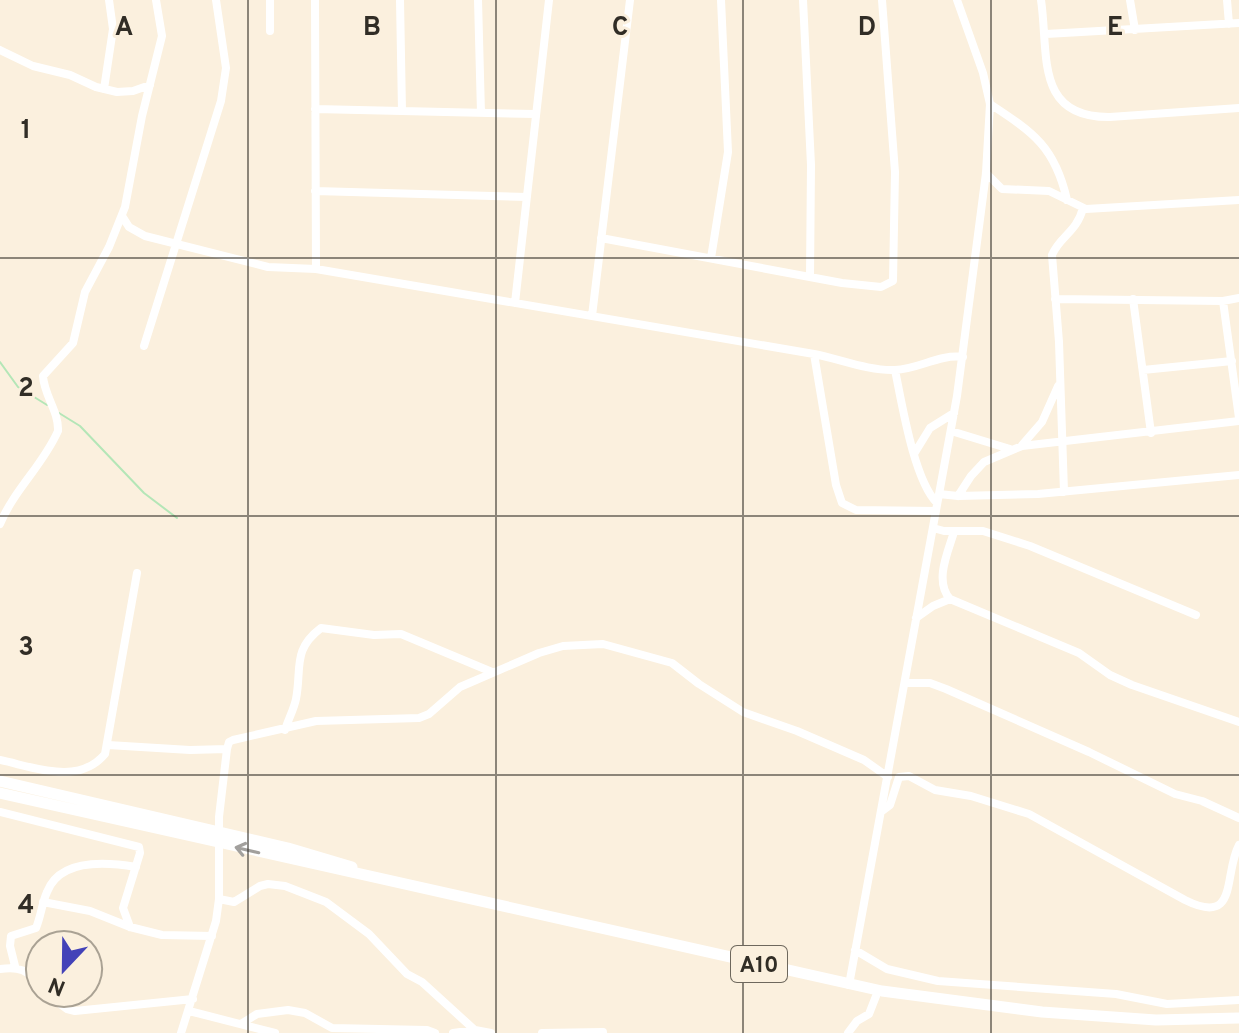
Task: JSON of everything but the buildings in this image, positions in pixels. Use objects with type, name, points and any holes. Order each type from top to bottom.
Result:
[{"type":"main road","name":"A10","points":[[0,781],[220,838],[310,865],[379,877],[878,991],[1009,1009],[1144,1017],[1239,1016]]},
{"type":"main road","name":"A10","points":[[0,793],[220,838]]},
{"type":"street","points":[[104,89],[113,29],[109,0]]},
{"type":"street","points":[[0,524],[12,499],[34,473],[58,431],[43,376],[74,342],[85,292],[122,216],[162,36],[156,0]]},
{"type":"street","points":[[144,346],[203,164],[225,80],[216,0]]},
{"type":"street","points":[[270,0],[270,31]]},
{"type":"street","points":[[315,0],[316,269]]},
{"type":"street","points":[[400,0],[402,111]]},
{"type":"street","points":[[478,0],[481,113]]},
{"type":"street","points":[[515,303],[549,0]]},
{"type":"street","points":[[592,316],[630,0]]},
{"type":"street","points":[[711,258],[728,152],[721,0]]},
{"type":"street","points":[[803,0],[811,165],[810,277]]},
{"type":"street","points":[[601,238],[810,277],[881,287],[893,281],[895,172],[882,0]]},
{"type":"street","points":[[849,985],[951,431],[986,173],[990,104],[983,73],[957,0]]},
{"type":"street","points":[[1041,0],[1047,75],[1070,107],[1083,115],[1110,117],[1239,108]]},
{"type":"street","points":[[1130,0],[1135,30]]},
{"type":"street","points":[[1227,0],[1229,24]]},
{"type":"street","points":[[1046,34],[1239,23]]},
{"type":"street","points":[[0,50],[33,66],[70,75],[89,86],[133,91],[150,85]]},
{"type":"street","points":[[990,104],[1024,128],[1055,161],[1067,200]]},
{"type":"street","points":[[315,109],[535,114]]},
{"type":"street","points":[[986,173],[1006,191],[1044,190],[1083,208],[1239,200]]},
{"type":"street","points":[[315,191],[527,197]]},
{"type":"street","points":[[1064,492],[1061,380],[1052,251],[1075,229],[1083,208]]},
{"type":"street","points":[[122,216],[129,227],[139,234],[268,267],[316,269],[814,354],[877,369],[895,370],[945,357],[963,357]]},
{"type":"street","points":[[1055,299],[1223,301],[1239,298]]},
{"type":"street","points":[[1133,299],[1151,433]]},
{"type":"street","points":[[958,496],[984,462],[1010,449],[1239,420],[1223,301]]},
{"type":"street","points":[[814,354],[836,485],[842,503],[856,510],[937,502],[958,496],[1064,492],[1239,475]]},
{"type":"street","points":[[1143,370],[1232,361]]},
{"type":"street","points":[[895,370],[914,454],[928,494],[937,502]]},
{"type":"street","points":[[1022,446],[1042,422],[1061,380]]},
{"type":"street","points":[[914,454],[930,428],[954,413]]},
{"type":"street","points":[[951,431],[1010,449]]},
{"type":"street","points":[[933,528],[954,532],[983,531],[1030,546],[1196,615]]},
{"type":"street","points":[[954,532],[942,577],[943,588],[950,599],[1079,653],[1110,675],[1132,685],[1239,722]]},
{"type":"street","points":[[0,760],[57,772],[74,772],[100,761],[108,745],[137,573]]},
{"type":"street","points":[[916,618],[950,599]]},
{"type":"street","points":[[285,730],[296,699],[298,663],[307,639],[321,628],[374,635],[401,634],[492,672]]},
{"type":"street","points":[[182,1032],[212,936],[219,899],[219,817],[227,749],[233,740],[316,721],[419,718],[429,714],[460,687],[492,672],[563,646],[593,644],[672,663],[743,712],[864,760],[888,777]]},
{"type":"street","points":[[905,683],[930,683],[946,689],[1175,794],[1202,801],[1239,818]]},
{"type":"street","points":[[108,745],[227,749]]},
{"type":"street","points":[[882,811],[890,805],[899,777],[909,776],[935,790],[971,796],[1029,814],[1185,900],[1209,908],[1221,907],[1234,895],[1235,853],[1239,845]]},
{"type":"street","points":[[0,812],[135,845],[140,851],[123,908],[130,927]]},
{"type":"street","points":[[15,966],[9,940],[18,932],[36,928],[51,884],[62,872],[110,863],[136,867]]},
{"type":"street","points":[[219,899],[234,902],[268,884],[285,886],[326,902],[369,934],[407,974],[422,982],[476,1032]]},
{"type":"street","points":[[43,902],[90,911],[130,927],[162,935],[212,936]]},
{"type":"street","points":[[855,950],[887,969],[938,981],[1116,994],[1167,1004],[1239,1000]]},
{"type":"street","points":[[0,969],[15,966],[24,971]]},
{"type":"street","points":[[848,1033],[857,1021],[869,1014],[878,991]]},
{"type":"street","points":[[104,1008],[193,999]]},
{"type":"street","points":[[67,1009],[95,1009]]},
{"type":"street","points":[[189,1011],[275,1033]]},
{"type":"street","points":[[241,1024],[257,1014],[298,1011],[332,1028],[427,1030],[435,1033]]},
{"type":"street","points":[[542,1033],[603,1032]]},
{"type":"street","points":[[453,1033],[491,1033]]},
{"type":"waterway","points":[[0,362],[18,387],[47,405]]},
{"type":"waterway","points":[[59,413],[80,426],[144,493],[177,518]]}]
